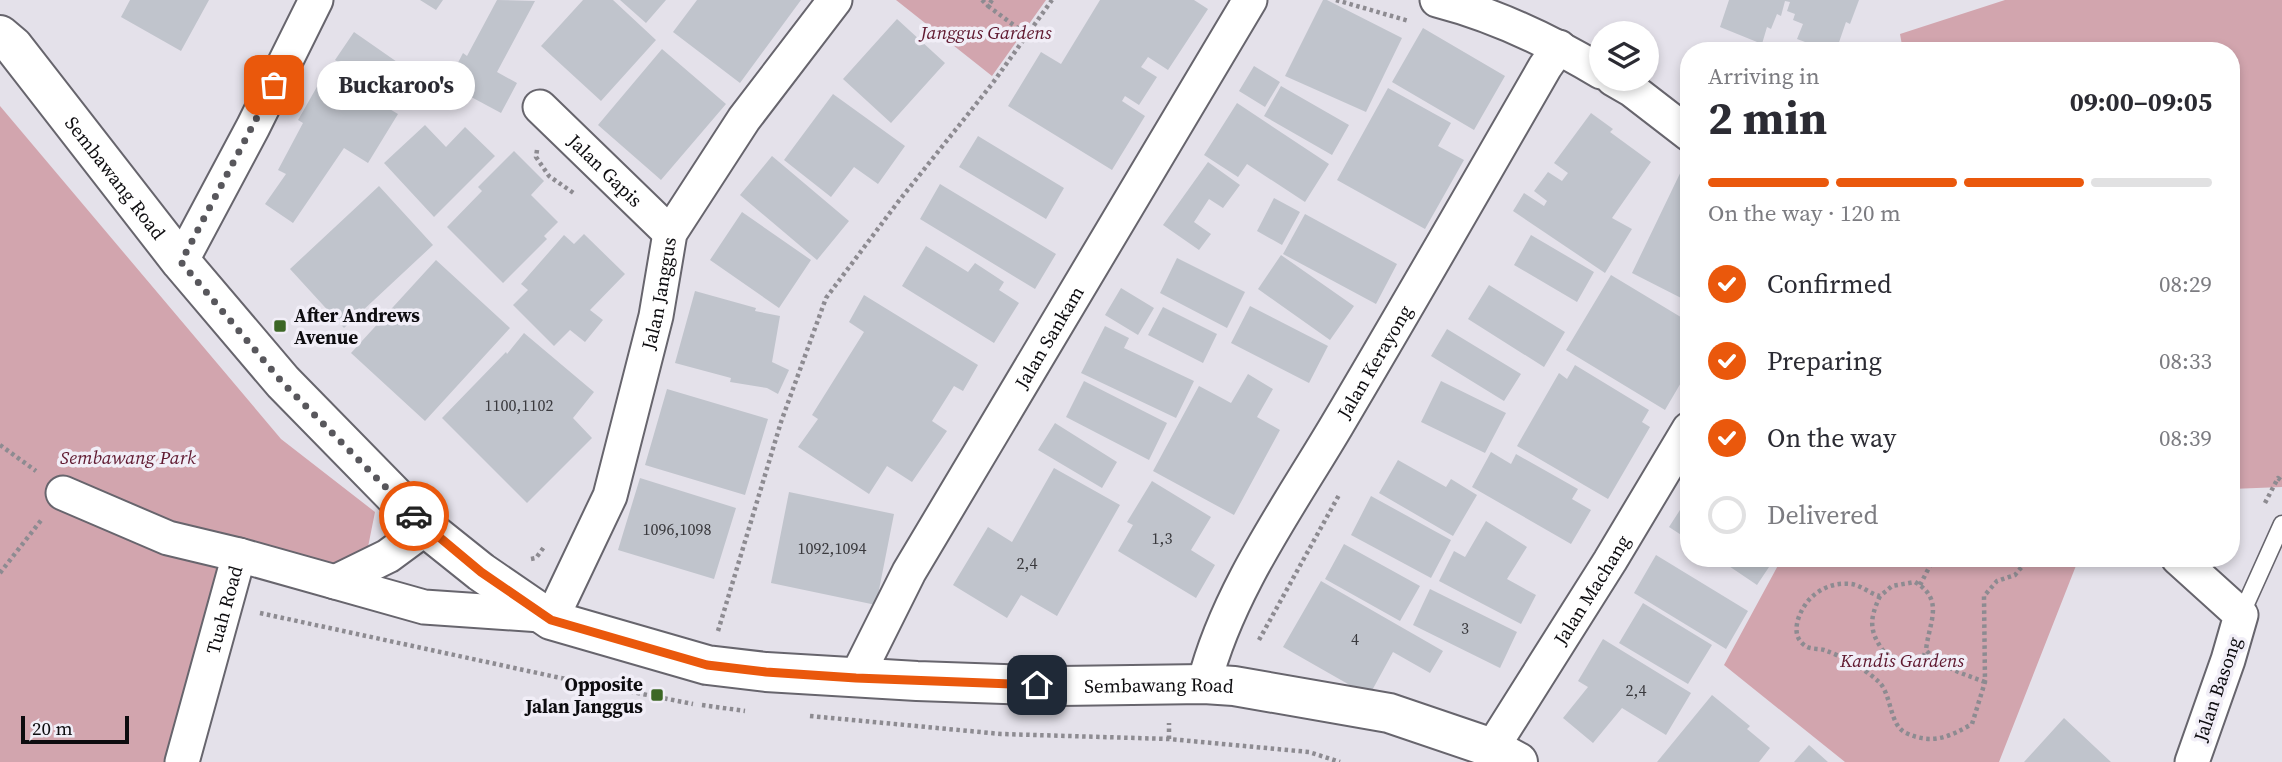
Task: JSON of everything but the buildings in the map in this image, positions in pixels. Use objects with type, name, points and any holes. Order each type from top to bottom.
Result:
[{"type":"street","points":[[181,262],[253,127],[316,0]]},
{"type":"street","name":"Jalan Janggus","points":[[546,617],[610,496],[656,316],[670,233],[744,119],[835,0]]},
{"type":"street","name":"Jalan Sankam","points":[[856,678],[909,572],[1250,0]]},
{"type":"street","points":[[1437,0],[1471,9],[1559,47],[1589,65]]},
{"type":"street","name":"Sembawang Road","points":[[0,35],[13,46],[181,262],[282,382],[426,528],[481,572],[546,617],[707,647],[766,672],[1060,686],[1234,686],[1390,713],[1505,755]]},
{"type":"street","name":"Jalan Kerayong","points":[[1203,684],[1211,655],[1246,578],[1559,47]]},
{"type":"street","points":[[1633,91],[1680,127]]},
{"type":"street","name":"Jalan Gapis","points":[[543,110],[670,233]]},
{"type":"street","name":"Jalan Machang","points":[[1505,755],[1610,561],[1680,444]]},
{"type":"street","points":[[63,493],[168,538],[239,555]]},
{"type":"street","points":[[335,582],[388,556],[426,528]]},
{"type":"street","name":"Tuah Road","points":[[182,762],[239,555],[424,607],[546,617]]},
{"type":"street","points":[[2188,567],[2241,615]]},
{"type":"street","name":"Jalan Basong","points":[[2192,762],[2241,615]]},
{"type":"lane","points":[[2241,615],[2282,524]]},
{"type":"path","points":[[982,0],[990,3],[1027,35]]},
{"type":"path","points":[[707,647],[718,629],[781,422],[826,298],[992,84],[1052,0]]},
{"type":"path","points":[[543,110],[536,157],[549,176],[579,197]]},
{"type":"path","points":[[0,445],[14,453],[63,493],[0,573]]},
{"type":"path","points":[[527,560],[536,558],[549,540]]},
{"type":"path","points":[[1920,585],[1929,567]]},
{"type":"path","points":[[1880,596],[1852,584],[1833,585],[1818,590],[1805,604],[1798,617],[1797,632],[1802,644],[1823,650],[1867,672],[1882,684],[1903,732],[1924,738],[1948,738],[1972,724],[1985,682],[1983,596],[1997,581],[2015,575],[2022,567]]},
{"type":"path","points":[[1915,582],[1931,596],[1934,613],[1923,657],[1912,662],[1894,658],[1884,652],[1875,640],[1871,625],[1880,596],[1892,586],[1915,582]]},
{"type":"path","points":[[718,629],[731,630]]},
{"type":"path","points":[[707,647],[718,629]]},
{"type":"path","points":[[1926,650],[1944,666],[1985,682]]},
{"type":"path","points":[[1867,672],[1884,652]]},
{"type":"green space","name":"Janggus Gardens","points":[[896,0],[1046,0],[992,76]]},
{"type":"green space","points":[[2005,0],[2282,0],[2282,487],[2240,489],[2240,42],[1901,42],[1900,34]]},
{"type":"green space","name":"Sembawang Park","points":[[0,106],[281,439],[375,512],[368,547],[351,567],[229,538],[165,762],[0,762]]},
{"type":"green space","name":"Kandis Gardens","points":[[1777,567],[2075,567],[1999,762],[1845,762],[1724,665]]},
{"type":"way so far","points":[[274,85],[181,262],[282,382],[414,516]]},
{"type":"place","name":"Buckaroo's","points":[[274,85]]},
{"type":"place","name":"After Andrews Avenue","points":[[280,326]]},
{"type":"place","name":"Opposite Jalan Janggus","points":[[657,695]]},
{"type":"route","points":[[414,516],[481,572],[541,615],[707,665],[856,678],[1037,685]]}]
